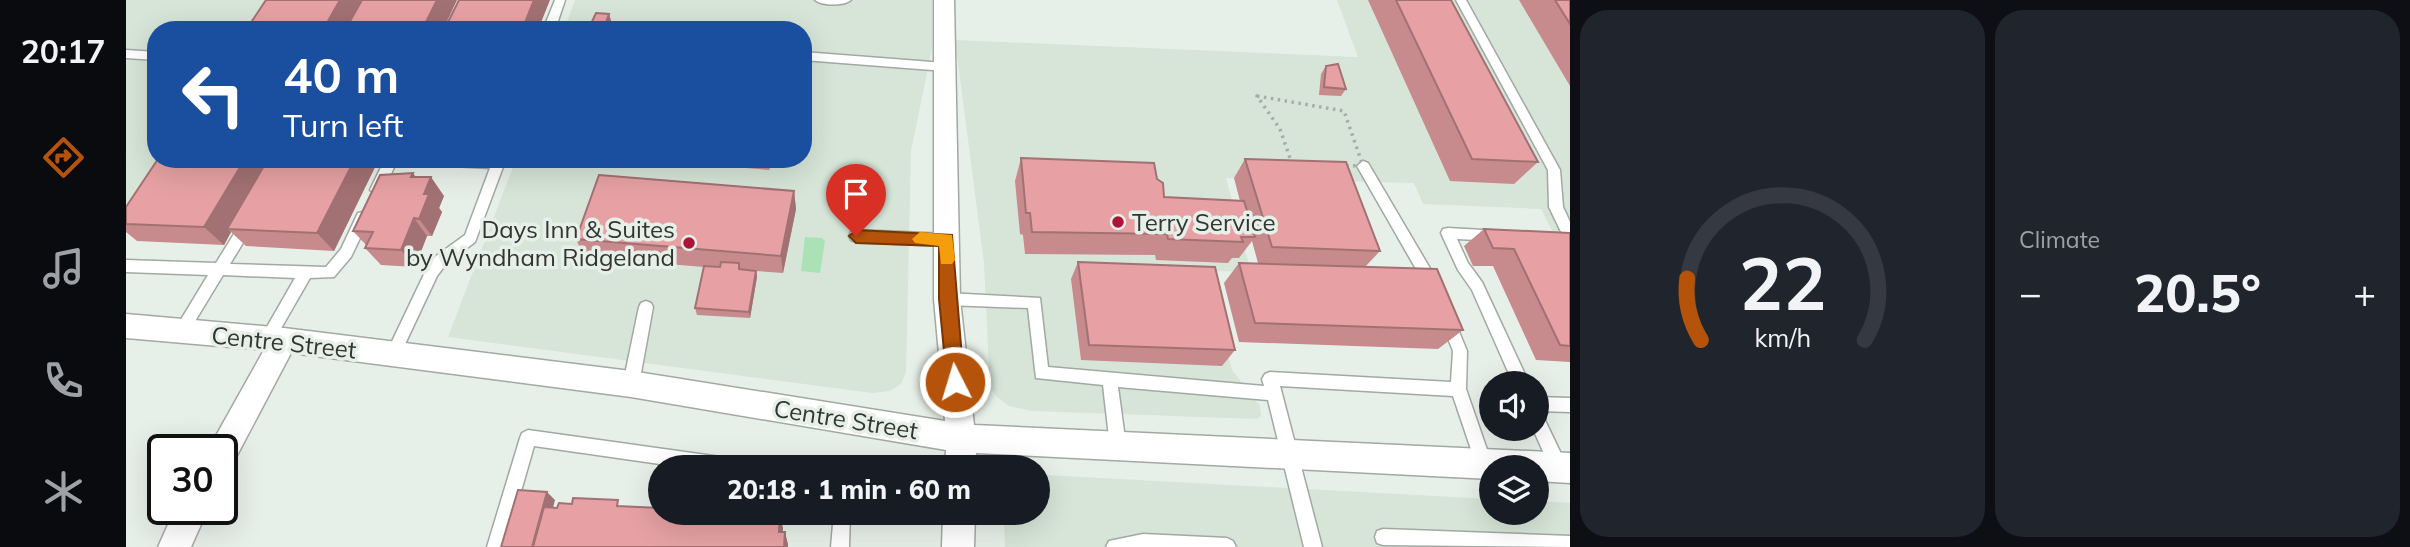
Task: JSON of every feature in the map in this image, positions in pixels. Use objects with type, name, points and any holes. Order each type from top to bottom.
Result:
[{"type":"street","points":[[944,0],[947,299],[960,452]]},
{"type":"street","name":"Centre Street","points":[[126,326],[275,340],[631,384],[960,452],[1118,446],[1479,464]]},
{"type":"street","points":[[231,434],[275,340]]},
{"type":"street","points":[[174,547],[184,525]]},
{"type":"street","points":[[958,547],[959,525]]},
{"type":"lane","points":[[552,21],[560,0]]},
{"type":"lane","points":[[820,0],[846,0]]},
{"type":"lane","points":[[1461,0],[1554,170],[1556,208],[1566,241]]},
{"type":"lane","points":[[126,54],[147,56]]},
{"type":"lane","points":[[812,57],[945,67]]},
{"type":"lane","points":[[1363,166],[1435,289],[1460,351],[1458,389],[1481,455]]},
{"type":"lane","points":[[126,266],[329,273],[346,253],[387,168]]},
{"type":"lane","points":[[393,354],[432,272],[441,260],[470,237],[497,168]]},
{"type":"lane","points":[[181,331],[254,213]]},
{"type":"lane","points":[[1513,236],[1448,233],[1463,265],[1477,286],[1516,371]]},
{"type":"lane","points":[[856,236],[947,240]]},
{"type":"lane","points":[[275,340],[305,274]]},
{"type":"lane","points":[[947,299],[1035,302],[1041,373],[1274,394]]},
{"type":"lane","points":[[631,384],[646,307]]},
{"type":"lane","points":[[1313,547],[1270,379],[1458,389]]},
{"type":"lane","points":[[1110,380],[1118,446]]},
{"type":"lane","points":[[1549,404],[1570,405]]},
{"type":"lane","points":[[496,547],[528,438],[649,455]]},
{"type":"lane","points":[[1549,441],[1564,468]]},
{"type":"lane","points":[[840,547],[841,525]]},
{"type":"lane","points":[[1383,537],[1570,545]]},
{"type":"lane","points":[[1115,547],[1143,543],[1227,547]]},
{"type":"path","points":[[1257,96],[1344,111],[1363,166],[1292,164],[1280,129],[1257,96]]},
{"type":"shaded area","points":[[126,0],[270,0],[256,21],[147,21],[147,168],[156,168],[126,212]]},
{"type":"shaded area","points":[[575,0],[932,0],[932,49],[911,151],[906,372],[901,384],[890,391],[872,393],[448,337],[513,168],[812,168],[812,21],[567,21]]},
{"type":"shaded area","points":[[1337,0],[1570,0],[1570,266],[1541,209],[1423,204],[1414,183],[1226,178],[1251,272],[1207,271],[1232,370],[1260,406],[1261,416],[1257,419],[1032,411],[1009,406],[997,397],[991,388],[984,263],[955,40],[1358,57]]},
{"type":"shaded area","points":[[805,237],[822,238],[825,241],[820,273],[801,271]]},
{"type":"shaded area","points":[[1050,475],[1479,498],[1479,525],[1549,525],[1549,502],[1570,503],[1570,547],[1005,547],[1004,525],[1050,525]]},
{"type":"building","points":[[266,0],[340,0],[328,21],[252,21]]},
{"type":"building","points":[[362,0],[437,0],[426,21],[350,21]]},
{"type":"building","points":[[459,0],[534,0],[526,21],[448,21]]},
{"type":"building","points":[[1396,0],[1451,0],[1538,162],[1472,159]]},
{"type":"building","points":[[1555,0],[1570,0],[1570,24]]},
{"type":"building","points":[[596,13],[609,14],[606,21],[592,21]]},
{"type":"building","points":[[1338,64],[1346,89],[1324,87],[1326,66]]},
{"type":"building","points":[[1021,158],[1154,163],[1157,179],[1163,183],[1164,197],[1244,201],[1255,237],[1241,237],[1243,242],[1168,239],[1167,234],[1032,232],[1030,213],[1026,213]]},
{"type":"building","points":[[1245,159],[1346,162],[1380,251],[1272,247]]},
{"type":"building","points":[[152,168],[240,168],[204,227],[126,224],[126,207]]},
{"type":"building","points":[[263,168],[350,168],[317,233],[227,229]]},
{"type":"building","points":[[413,173],[411,177],[431,177],[424,194],[429,194],[419,219],[414,218],[401,250],[365,248],[373,232],[353,231],[380,175]]},
{"type":"building","name":"Days Inn & Suites by Wyndham Ridgeland","points":[[599,175],[794,191],[781,256],[576,239]]},
{"type":"building","points":[[1484,229],[1570,233],[1570,346],[1560,345],[1514,249],[1493,248]]},
{"type":"building","points":[[721,262],[739,263],[739,269],[756,271],[749,312],[695,308],[704,266],[720,267]]},
{"type":"building","points":[[1078,262],[1215,267],[1235,350],[1089,345]]},
{"type":"building","points":[[1239,263],[1437,269],[1463,330],[1255,323]]},
{"type":"building","points":[[518,490],[547,492],[532,547],[501,547]]},
{"type":"building","points":[[573,498],[618,500],[617,506],[648,507],[648,525],[779,525],[779,532],[785,532],[784,547],[533,547],[544,507],[557,508],[559,503],[572,504]]},
{"type":"slow traffic","points":[[920,239],[947,240],[947,260]]},
{"type":"place","name":"Terry Service","points":[[1118,222]]},
{"type":"place","name":"Days Inn & Suites by Wyndham Ridgeland","points":[[689,243]]},
{"type":"route","points":[[856,236],[947,240],[947,299],[955,382]]}]
